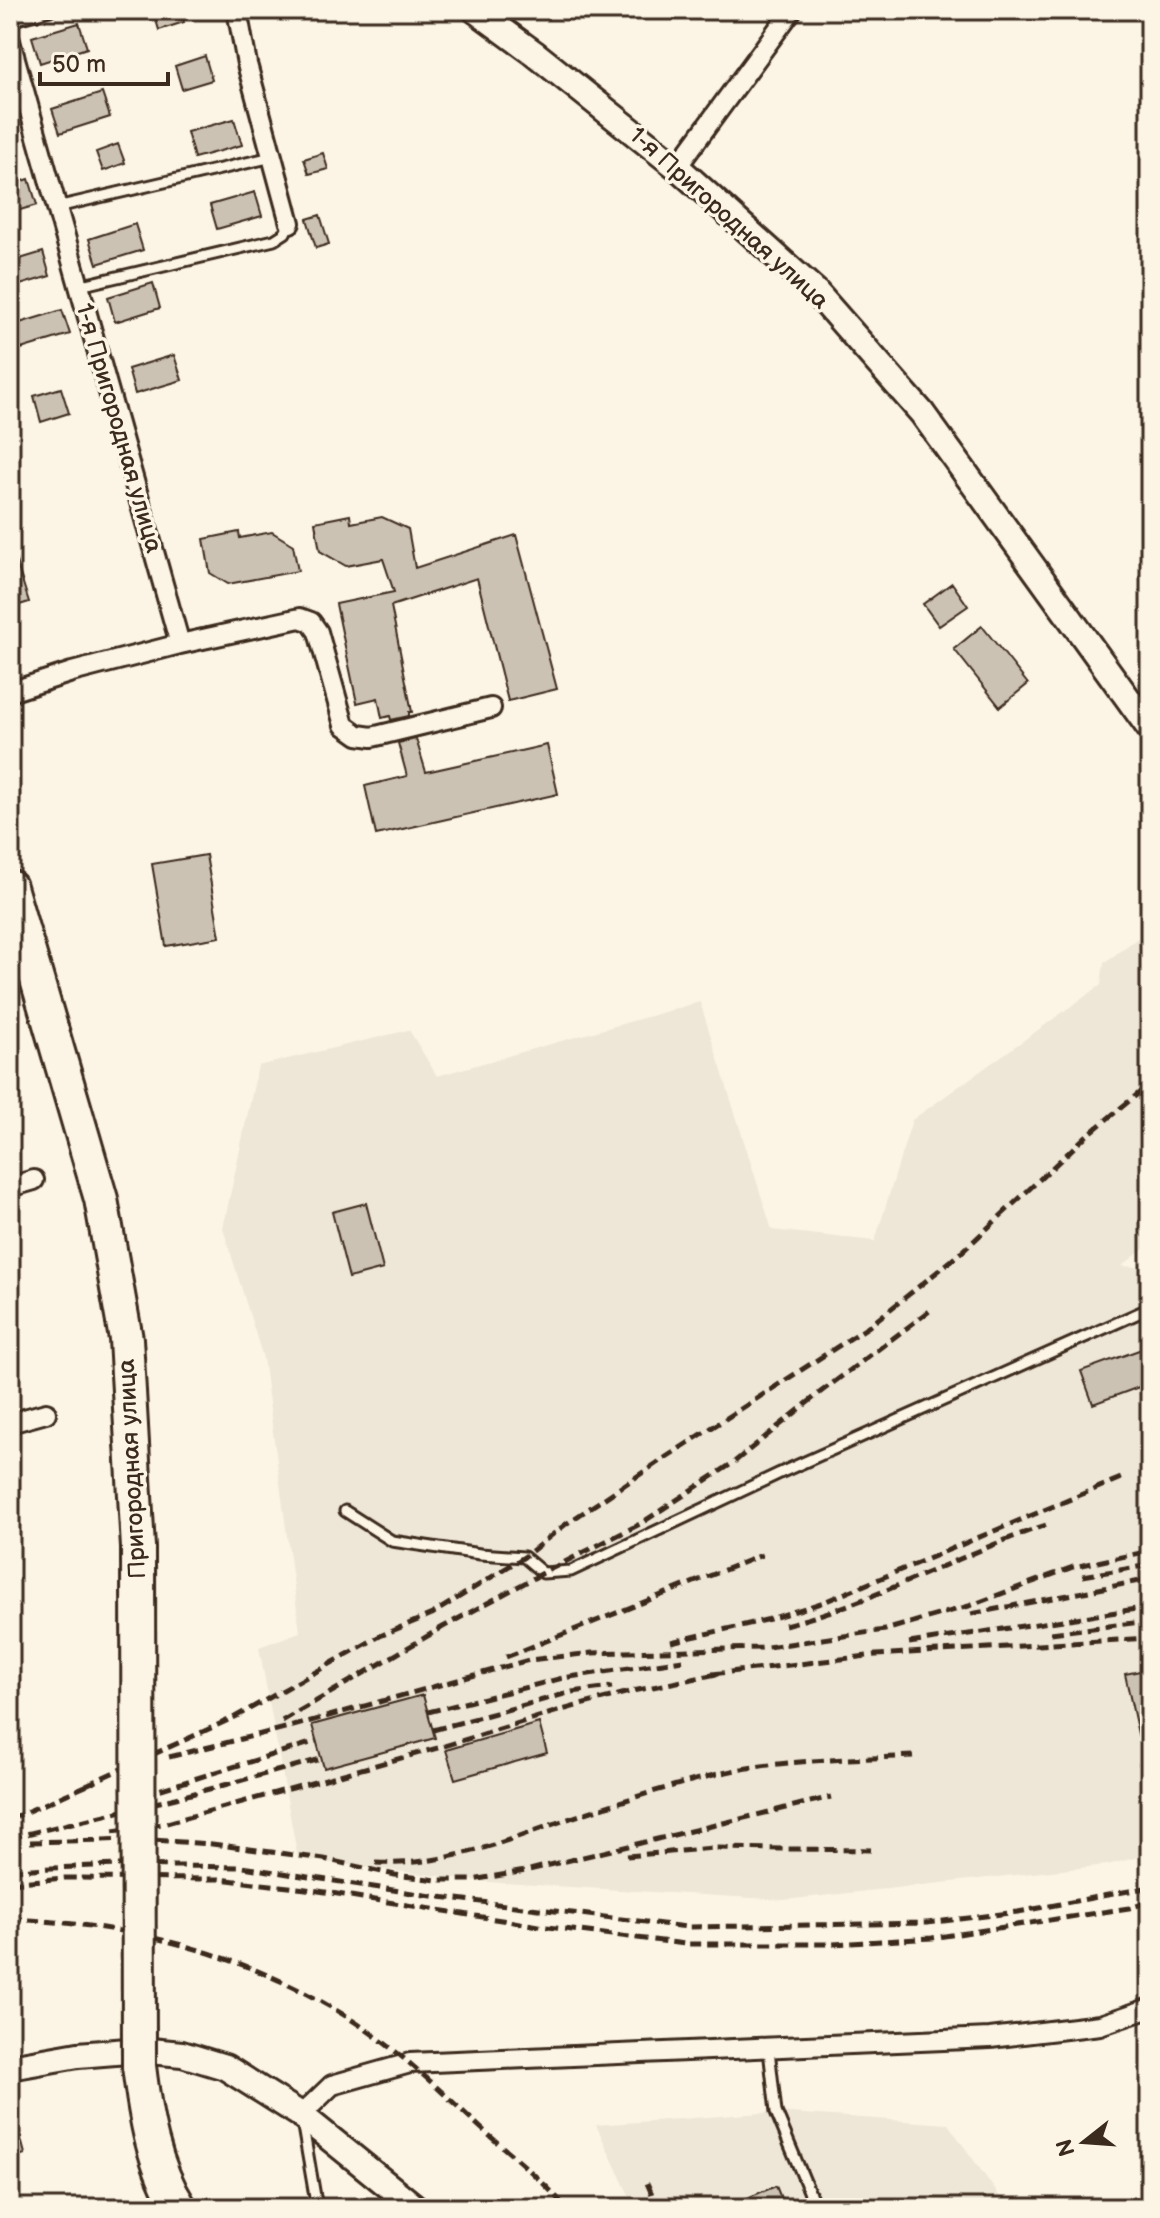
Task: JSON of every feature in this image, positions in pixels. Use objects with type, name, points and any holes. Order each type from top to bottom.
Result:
[{"type":"highway","name":"Пригородная улица","points":[[10,887],[17,936],[104,1214],[126,1339],[138,1548],[139,2066],[145,2116],[158,2160],[180,2208]]},
{"type":"street","points":[[237,10],[247,64],[290,223]]},
{"type":"street","name":"1-я Пригородная улица","points":[[475,10],[677,167],[815,291],[922,413],[1150,729]]},
{"type":"street","points":[[677,167],[792,10]]},
{"type":"street","name":"1-я Пригородная улица","points":[[10,41],[180,644]]},
{"type":"street","points":[[10,692],[72,672],[180,644],[300,618],[311,622],[318,632],[344,725],[358,735],[372,737],[491,708]]},
{"type":"street","points":[[10,1187],[34,1180]]},
{"type":"street","points":[[10,1423],[46,1413]]},
{"type":"street","points":[[301,2115],[332,2085],[410,2063],[769,2050],[990,2038],[1100,2025],[1150,2008]]},
{"type":"street","points":[[10,2067],[78,2055],[140,2050],[182,2054],[225,2067],[301,2115],[416,2208]]},
{"type":"lane","points":[[10,21],[50,10]]},
{"type":"lane","points":[[55,208],[272,157]]},
{"type":"lane","points":[[79,286],[274,240],[285,233],[290,223]]},
{"type":"lane","points":[[345,1511],[392,1541],[524,1557],[543,1573],[571,1571],[780,1473],[1150,1308]]},
{"type":"lane","points":[[769,2050],[776,2112],[816,2208]]},
{"type":"lane","points":[[301,2115],[317,2208]]},
{"type":"shaded area","points":[[1150,929],[1150,1244],[1122,1266],[1150,1268],[1150,1854],[1107,1865],[784,1900],[488,1882],[298,1859],[259,1647],[300,1632],[263,1358],[223,1228],[258,1066],[409,1030],[437,1076],[700,1002],[772,1230],[875,1241],[912,1120],[1101,985],[1104,963]]},
{"type":"shaded area","points":[[776,2112],[948,2124],[1008,2208],[635,2208],[596,2125]]},
{"type":"building","points":[[153,10],[181,10],[184,22],[159,30]]},
{"type":"building","points":[[79,23],[87,48],[40,63],[32,37]]},
{"type":"building","points":[[205,56],[212,80],[182,89],[175,66]]},
{"type":"building","points":[[102,93],[110,117],[60,133],[52,109]]},
{"type":"building","points":[[234,119],[242,145],[194,158],[187,132]]},
{"type":"building","points":[[118,144],[125,163],[103,171],[96,152]]},
{"type":"building","points":[[323,153],[328,169],[309,174],[304,159]]},
{"type":"building","points":[[29,179],[37,205],[10,213],[10,185]]},
{"type":"building","points":[[255,192],[262,216],[217,229],[210,205]]},
{"type":"building","points":[[320,215],[329,244],[316,248],[307,219]]},
{"type":"building","points":[[135,224],[143,250],[97,264],[89,239]]},
{"type":"building","points":[[43,252],[50,276],[10,288],[10,262]]},
{"type":"building","points":[[153,283],[160,308],[115,322],[108,297]]},
{"type":"building","points":[[62,310],[70,334],[21,349],[13,325]]},
{"type":"building","points":[[174,355],[182,380],[135,394],[128,369]]},
{"type":"building","points":[[61,388],[69,413],[41,422],[34,396]]},
{"type":"building","points":[[350,515],[351,523],[382,517],[408,529],[415,568],[516,535],[557,689],[508,701],[477,578],[391,606],[412,712],[409,716],[391,720],[390,716],[382,718],[378,698],[357,703],[336,604],[394,592],[383,559],[346,566],[320,551],[315,522]]},
{"type":"building","points":[[239,532],[240,538],[272,532],[293,545],[298,571],[228,584],[210,573],[204,539]]},
{"type":"building","points":[[13,552],[29,602],[10,608],[10,553]]},
{"type":"building","points":[[952,583],[968,606],[939,626],[923,604]]},
{"type":"building","points":[[982,626],[1028,684],[1000,707],[954,649]]},
{"type":"building","points":[[416,739],[426,772],[547,745],[558,794],[376,835],[365,786],[407,776],[398,743]]},
{"type":"building","points":[[206,855],[220,937],[166,946],[152,864]]},
{"type":"building","points":[[366,1203],[383,1269],[349,1278],[332,1212]]},
{"type":"building","points":[[1150,1346],[1150,1383],[1093,1404],[1081,1371]]},
{"type":"building","points":[[1150,1669],[1150,1756],[1143,1757],[1125,1674]]},
{"type":"building","points":[[423,1695],[435,1738],[324,1768],[312,1725]]},
{"type":"building","points":[[539,1723],[547,1753],[455,1779],[446,1750]]},
{"type":"building","points":[[10,2116],[15,2116],[25,2154],[10,2158]]},
{"type":"building","points":[[776,2186],[785,2208],[723,2208]]},
{"type":"railway","points":[[86,1785],[235,1717],[380,1636],[432,1614],[524,1557],[566,1524],[657,1463],[868,1327],[962,1252],[1085,1137],[1150,1084]]},
{"type":"railway","points":[[282,1721],[443,1627],[640,1524],[733,1463],[822,1391],[931,1310]]},
{"type":"railway","points":[[671,1642],[770,1619],[824,1602],[1121,1478]]},
{"type":"railway","points":[[785,1625],[851,1604],[1046,1525]]},
{"type":"railway","points":[[169,1757],[529,1660],[592,1653],[761,1648],[885,1630],[969,1606],[1073,1567],[1150,1551]]},
{"type":"railway","points":[[506,1657],[762,1555]]},
{"type":"railway","points":[[1083,1576],[1150,1565]]},
{"type":"railway","points":[[971,1614],[1150,1579]]},
{"type":"railway","points":[[909,1643],[1150,1607]]},
{"type":"railway","points":[[1051,1633],[1150,1621]]},
{"type":"railway","points":[[712,1674],[876,1655],[1150,1638]]},
{"type":"railway","points":[[428,1712],[563,1678],[683,1660]]},
{"type":"railway","points":[[113,1831],[163,1824],[441,1747],[558,1711],[633,1691],[722,1673]]},
{"type":"railway","points":[[433,1730],[572,1692],[612,1687]]},
{"type":"railway","points":[[126,1800],[317,1741]]},
{"type":"railway","points":[[376,1863],[428,1860],[476,1850],[638,1796],[731,1771],[809,1761],[913,1756]]},
{"type":"railway","points":[[10,1838],[321,1759]]},
{"type":"railway","points":[[10,1819],[97,1781]]},
{"type":"railway","points":[[30,1842],[136,1839],[212,1844],[324,1859],[395,1875],[472,1880],[525,1871],[831,1797]]},
{"type":"railway","points":[[627,1856],[713,1848],[871,1850]]},
{"type":"railway","points":[[10,1870],[116,1865],[243,1867],[432,1896],[687,1927],[927,1923],[1018,1912],[1150,1887]]},
{"type":"railway","points":[[10,1883],[64,1878],[219,1879],[306,1889],[539,1926],[686,1944],[833,1944],[932,1938],[1129,1908],[1150,1902]]},
{"type":"railway","points":[[10,1919],[57,1922],[148,1937],[193,1948],[279,1980],[361,2026],[408,2062],[536,2177],[566,2208]]},
{"type":"railway","points":[[647,2183],[658,2208]]}]
